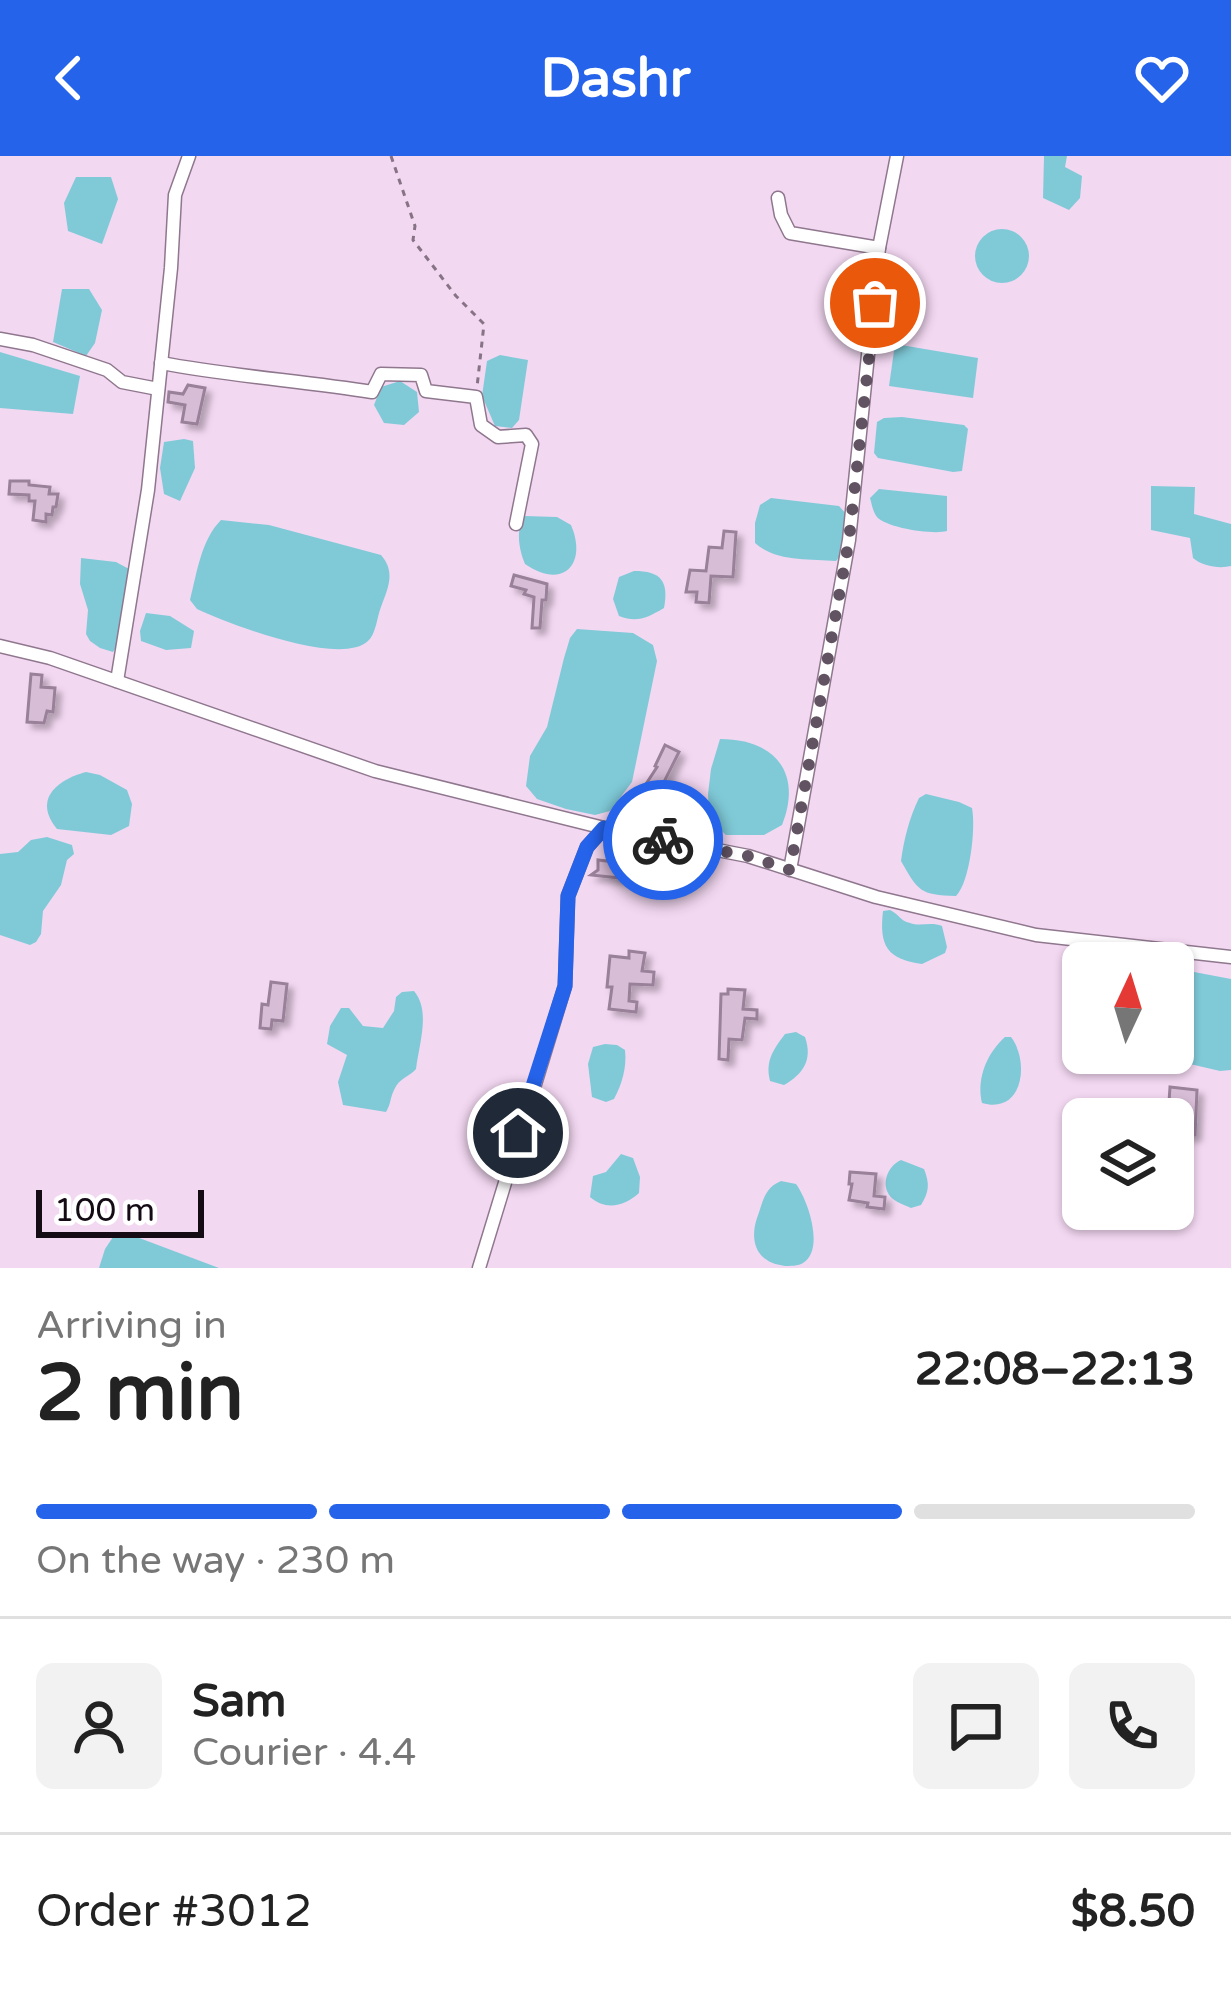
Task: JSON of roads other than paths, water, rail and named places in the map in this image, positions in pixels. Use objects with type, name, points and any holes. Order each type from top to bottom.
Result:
[{"type":"street","points":[[117,681],[148,490],[175,195],[189,156]]},
{"type":"street","points":[[790,870],[849,540],[880,248],[897,156]]},
{"type":"street","points":[[778,198],[790,233],[880,248]]},
{"type":"street","points":[[0,338],[107,370],[122,382],[158,389]]},
{"type":"street","points":[[161,363],[372,392],[381,374],[421,376],[426,391],[476,397],[481,425],[499,437],[526,435],[532,444],[516,524]]},
{"type":"street","points":[[0,646],[50,658],[375,771],[604,828],[748,856],[876,897],[1036,935],[1231,957]]},
{"type":"street","points":[[478,1268],[565,986],[568,896],[587,847],[604,828]]},
{"type":"water","points":[[1044,156],[1067,156],[1065,167],[1082,176],[1080,198],[1069,210],[1043,198]]},
{"type":"water","points":[[76,177],[111,177],[118,199],[102,244],[68,231],[64,203]]},
{"type":"water","points":[[1002,229],[1021,237],[1029,256],[1021,275],[1002,283],[983,275],[975,256],[983,237]]},
{"type":"water","points":[[62,289],[89,289],[102,310],[95,343],[86,356],[53,342]]},
{"type":"water","points":[[895,344],[978,358],[973,398],[889,386]]},
{"type":"water","points":[[0,352],[80,376],[73,414],[0,408]]},
{"type":"water","points":[[500,355],[528,360],[519,420],[512,428],[495,426],[482,396],[487,361]]},
{"type":"water","points":[[400,381],[417,392],[419,412],[404,425],[384,423],[374,405],[381,387]]},
{"type":"water","points":[[902,417],[964,425],[968,429],[962,471],[878,458],[874,453],[877,422]]},
{"type":"water","points":[[193,441],[195,468],[180,501],[164,494],[160,468],[164,442]]},
{"type":"water","points":[[1151,486],[1195,487],[1194,514],[1231,524],[1231,566],[1201,563],[1193,558],[1190,538],[1151,530]]},
{"type":"water","points":[[879,489],[947,496],[947,531],[911,530],[882,521],[870,498]]},
{"type":"water","points":[[771,498],[839,506],[848,521],[836,561],[783,557],[755,543],[760,505]]},
{"type":"water","points":[[525,516],[557,517],[571,525],[576,552],[568,569],[550,574],[525,564],[519,540]]},
{"type":"water","points":[[221,520],[269,525],[381,555],[389,580],[371,638],[354,648],[310,646],[258,633],[197,609],[190,600],[198,568]]},
{"type":"water","points":[[81,558],[116,562],[129,569],[119,642],[113,652],[100,648],[86,634]]},
{"type":"water","points":[[634,571],[657,576],[665,591],[664,608],[637,619],[619,616],[613,599],[619,577]]},
{"type":"water","points":[[146,613],[170,616],[194,631],[191,648],[166,650],[141,641]]},
{"type":"water","points":[[577,629],[633,633],[653,645],[657,661],[632,782],[610,811],[595,815],[537,799],[526,786],[530,756],[547,727],[570,638]]},
{"type":"water","points":[[720,739],[755,745],[779,762],[789,789],[782,825],[764,835],[726,835],[709,819],[711,769]]},
{"type":"water","points":[[86,772],[127,790],[132,804],[129,826],[111,835],[57,829],[47,809],[51,793],[65,780]]},
{"type":"water","points":[[926,794],[972,808],[971,854],[956,896],[921,889],[901,861],[912,814]]},
{"type":"water","points":[[47,837],[72,845],[74,854],[43,911],[41,934],[30,945],[0,935],[0,854],[18,852],[31,840]]},
{"type":"water","points":[[890,910],[907,922],[942,926],[945,953],[922,964],[893,954],[882,933],[883,911]]},
{"type":"water","points":[[1194,972],[1231,979],[1231,1070],[1194,1065]]},
{"type":"water","points":[[414,991],[423,1018],[416,1069],[396,1086],[386,1112],[343,1105],[338,1082],[347,1055],[327,1044],[330,1026],[341,1008],[349,1008],[363,1026],[383,1028],[396,997]]},
{"type":"water","points":[[796,1032],[805,1037],[805,1066],[784,1085],[770,1081],[774,1051],[785,1034]]},
{"type":"water","points":[[1005,1037],[1011,1037],[1017,1048],[1019,1084],[1006,1101],[982,1103],[984,1067]]},
{"type":"water","points":[[605,1044],[625,1050],[619,1087],[614,1099],[606,1102],[592,1097],[588,1064],[593,1047]]},
{"type":"water","points":[[621,1154],[633,1158],[640,1177],[639,1193],[615,1205],[602,1204],[590,1197],[593,1176],[606,1172]]},
{"type":"water","points":[[901,1160],[924,1169],[928,1188],[921,1205],[911,1208],[886,1189],[892,1167]]},
{"type":"water","points":[[781,1181],[796,1184],[812,1225],[810,1257],[797,1265],[768,1261],[755,1243],[763,1201]]},
{"type":"water","points":[[126,1233],[219,1268],[99,1268],[115,1234]]}]
